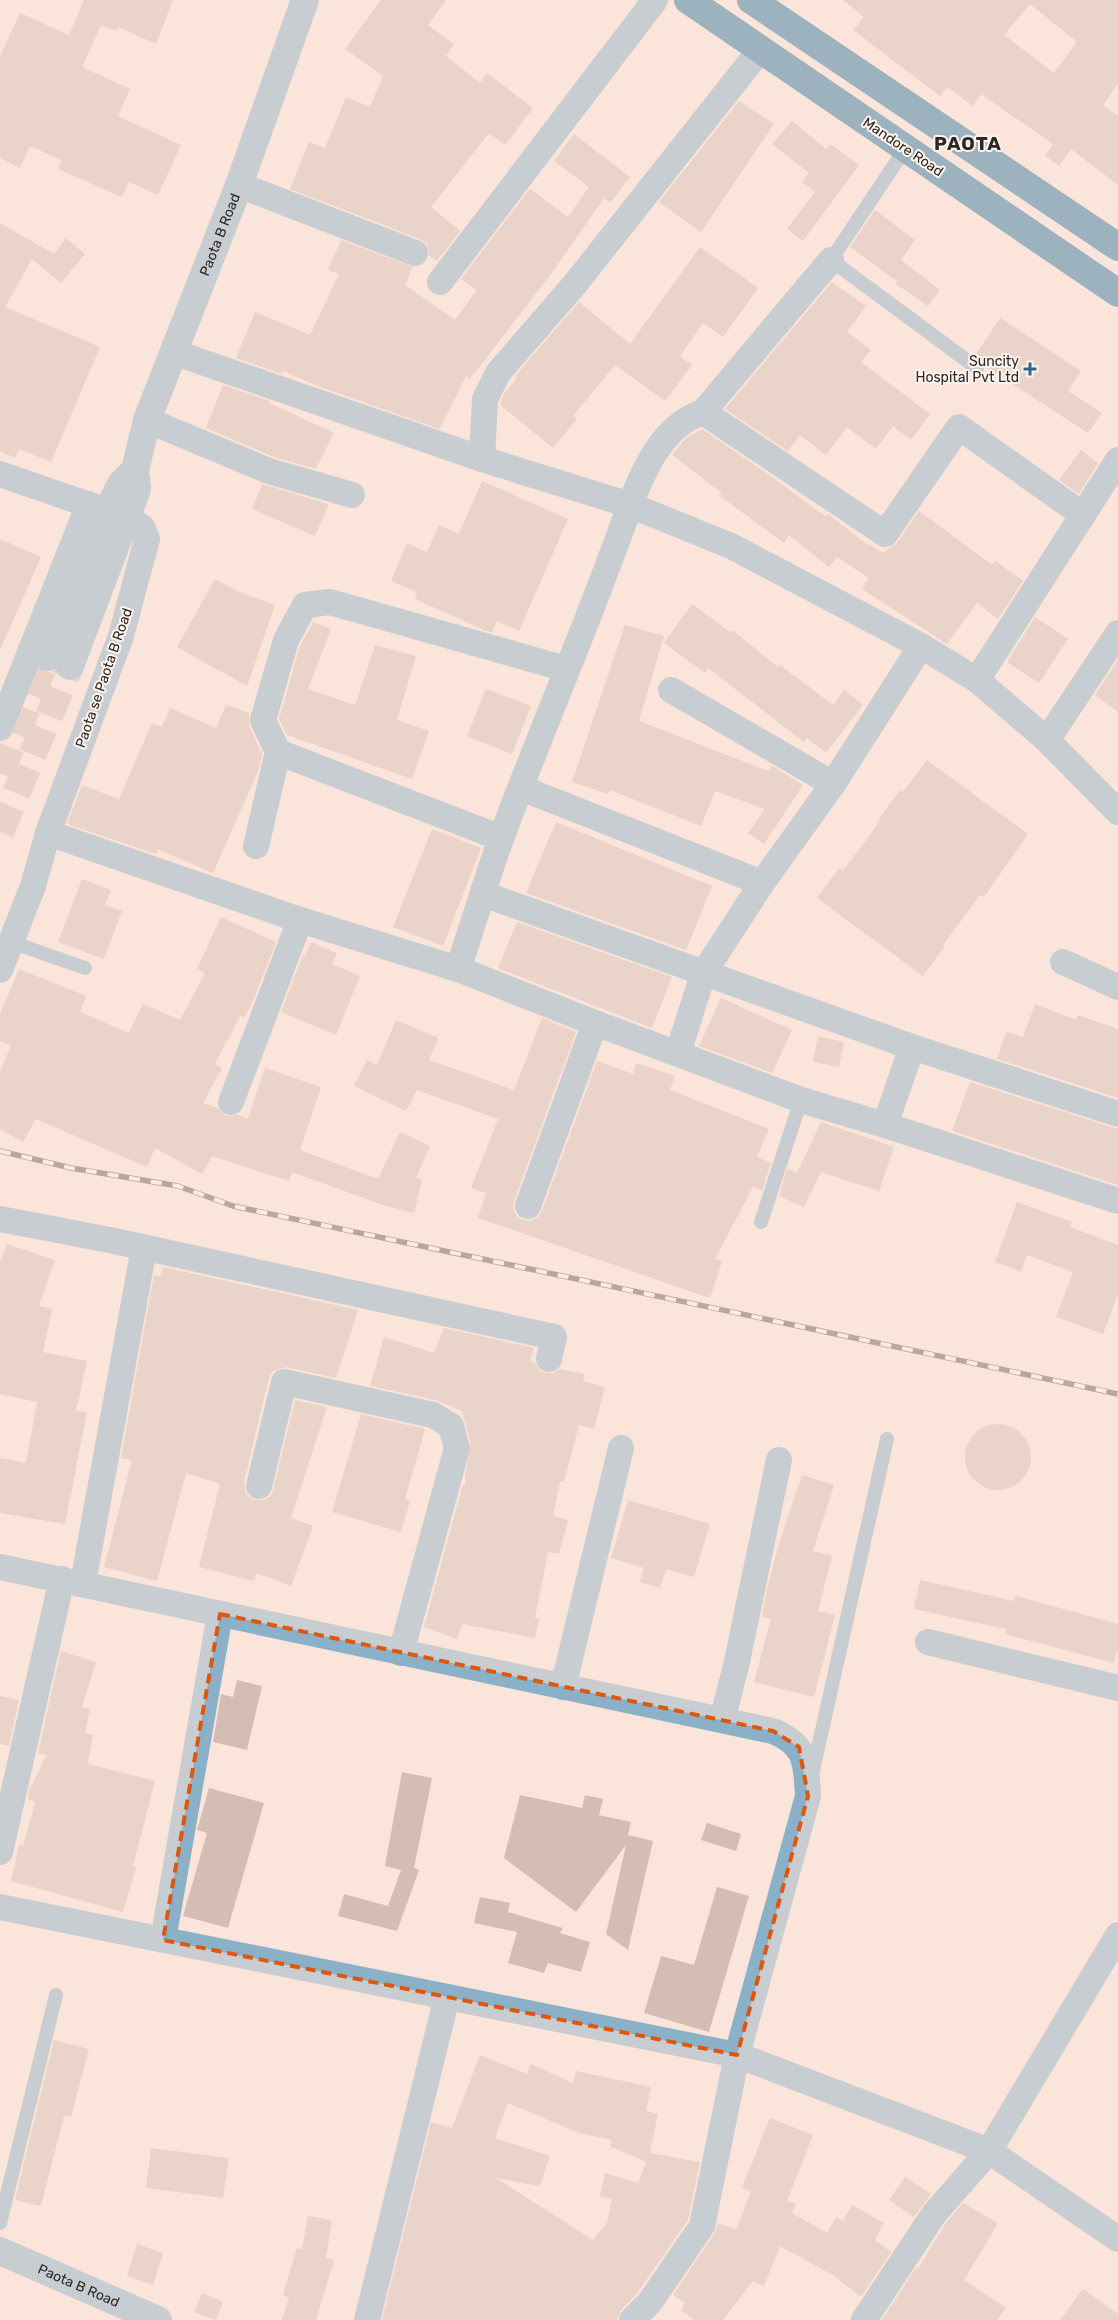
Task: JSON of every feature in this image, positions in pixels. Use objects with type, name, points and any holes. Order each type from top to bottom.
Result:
[{"type":"highway","name":"Mandore Road","points":[[688,0],[1118,293]]},
{"type":"highway","points":[[751,0],[1118,247]]},
{"type":"street","name":"Paota B Road","points":[[58,662],[108,511],[121,484],[135,470],[147,420],[239,185],[305,0]]},
{"type":"street","points":[[440,282],[655,0]]},
{"type":"street","points":[[482,459],[485,399],[498,374],[575,284],[760,50]]},
{"type":"street","points":[[239,185],[415,253]]},
{"type":"street","points":[[458,969],[501,838],[646,464],[679,423],[703,412],[831,260]]},
{"type":"street","points":[[173,352],[482,459],[630,505],[731,546],[921,646],[977,680],[1047,740],[1118,812]]},
{"type":"street","points":[[703,412],[884,534],[959,427],[1083,515]]},
{"type":"street","points":[[147,420],[268,471],[352,495]]},
{"type":"street","points":[[977,680],[1118,460]]},
{"type":"street","name":"Paota se Paota B Road","points":[[0,474],[108,511],[142,527],[147,539],[145,554],[121,636],[48,833],[33,886],[0,970]]},
{"type":"street","points":[[0,728],[108,511]]},
{"type":"street","points":[[256,846],[278,752],[263,720],[286,640],[305,605],[330,602],[566,669]]},
{"type":"street","points":[[1047,740],[1118,633]]},
{"type":"street","points":[[678,1053],[703,974],[762,883],[834,784],[921,646]]},
{"type":"street","points":[[670,690],[834,784]]},
{"type":"street","points":[[278,752],[501,838]]},
{"type":"street","points":[[521,788],[762,883]]},
{"type":"street","points":[[48,833],[300,920],[458,969],[594,1024],[678,1053],[801,1100],[885,1125],[1118,1201]]},
{"type":"street","points":[[483,894],[912,1047],[1118,1114]]},
{"type":"street","points":[[231,1102],[300,920]]},
{"type":"street","points":[[1063,962],[1118,988]]},
{"type":"street","points":[[528,1206],[594,1024]]},
{"type":"street","points":[[885,1125],[912,1047]]},
{"type":"street","points":[[0,1219],[144,1248],[554,1337],[549,1359]]},
{"type":"street","points":[[0,1852],[73,1581],[144,1248]]},
{"type":"street","points":[[258,1486],[284,1382],[433,1415],[451,1426],[457,1448],[401,1653]]},
{"type":"street","points":[[563,1687],[621,1448]]},
{"type":"street","points":[[722,1720],[736,1666],[778,1460]]},
{"type":"street","points":[[0,1567],[773,1731],[786,1736],[799,1746],[807,1774],[808,1796],[737,2055],[702,2226],[650,2302],[632,2320]]},
{"type":"street","points":[[162,1940],[220,1614]]},
{"type":"street","points":[[928,1642],[1118,1688]]},
{"type":"street","points":[[0,1907],[737,2055],[989,2151],[1118,2239]]},
{"type":"street","points":[[864,2320],[934,2214],[989,2151],[1118,1935]]},
{"type":"street","points":[[367,2320],[447,1996]]},
{"type":"street","name":"Paota B Road","points":[[0,2251],[158,2320]]},
{"type":"lane","points":[[905,149],[831,260],[978,368]]},
{"type":"lane","points":[[11,942],[85,968]]},
{"type":"lane","points":[[761,1222],[801,1100]]},
{"type":"lane","points":[[808,1796],[887,1439]]},
{"type":"lane","points":[[0,2223],[56,1996]]},
{"type":"highlighted area","points":[[220,1614],[773,1731],[799,1747],[808,1796],[737,2055],[163,1940]]},
{"type":"building","points":[[84,0],[173,0],[156,44],[118,27],[116,31],[101,25],[82,67],[130,89],[118,116],[181,145],[158,195],[129,182],[122,197],[58,169],[62,160],[30,146],[20,168],[0,158],[0,56],[20,13],[69,35]]},
{"type":"building","points":[[381,0],[446,0],[428,25],[454,44],[446,56],[480,83],[487,73],[533,108],[505,145],[489,133],[431,207],[460,231],[437,261],[429,255],[427,244],[420,239],[290,189],[309,142],[325,148],[346,97],[370,107],[383,76],[345,49]]},
{"type":"building","points":[[843,0],[1118,0],[1118,84],[1103,105],[1118,116],[1118,185],[1071,149],[1059,166],[1045,156],[1053,144],[981,94],[973,106],[947,87],[940,96],[853,30],[864,17]],"holes":[[[1030,4],[1077,42],[1054,73],[1004,35]]]},
{"type":"building","points":[[739,101],[774,124],[701,232],[659,202]]},
{"type":"building","points":[[792,121],[826,149],[830,144],[859,165],[803,241],[787,229],[815,192],[802,182],[809,173],[772,144]]},
{"type":"building","points":[[574,134],[630,177],[610,203],[604,198],[551,274],[470,379],[466,376],[440,429],[320,387],[283,371],[282,374],[236,358],[255,312],[310,335],[339,274],[328,270],[341,240],[413,267],[405,285],[455,320],[477,290],[461,279],[530,189],[568,217],[589,187],[554,161]]},
{"type":"building","points":[[875,210],[915,240],[901,260],[940,290],[928,306],[896,284],[898,282],[850,247]]},
{"type":"building","points":[[0,223],[54,254],[66,238],[85,254],[61,283],[32,259],[5,307],[100,347],[51,462],[19,449],[15,458],[0,451]]},
{"type":"building","points":[[700,247],[758,288],[723,337],[703,323],[680,356],[692,365],[665,401],[615,365],[573,416],[577,419],[553,448],[500,405],[504,394],[517,378],[515,376],[579,302],[630,344]]},
{"type":"building","points":[[832,282],[866,306],[847,332],[871,350],[861,362],[930,414],[911,440],[893,426],[876,449],[847,427],[826,455],[800,435],[788,451],[725,409]]},
{"type":"building","points":[[1000,318],[1081,371],[1068,391],[1102,413],[1088,433],[985,366],[975,356]]},
{"type":"building","points":[[223,385],[270,401],[269,403],[334,433],[316,469],[274,457],[206,428]]},
{"type":"building","points":[[702,429],[826,517],[828,514],[869,546],[870,544],[883,553],[897,543],[919,511],[992,565],[996,561],[1023,581],[998,619],[977,603],[947,644],[862,589],[869,578],[837,557],[829,567],[789,535],[784,543],[720,496],[722,493],[672,455],[686,438]]},
{"type":"building","points":[[1081,450],[1098,463],[1079,494],[1059,480]]},
{"type":"building","points":[[482,481],[568,519],[519,631],[497,621],[492,632],[486,631],[415,599],[417,592],[391,581],[407,543],[427,552],[439,525],[459,534]]},
{"type":"building","points":[[262,484],[329,504],[315,536],[252,509]]},
{"type":"building","points":[[0,539],[41,557],[0,650]]},
{"type":"building","points":[[215,579],[239,592],[275,605],[247,686],[177,647]]},
{"type":"building","points":[[692,604],[730,632],[732,630],[778,667],[780,665],[833,705],[844,690],[863,705],[826,753],[807,738],[804,742],[708,668],[705,673],[664,643]]},
{"type":"building","points":[[1035,617],[1068,639],[1039,683],[1007,662]]},
{"type":"building","points":[[313,622],[331,629],[308,689],[355,705],[375,645],[416,656],[397,720],[429,731],[412,779],[287,735],[279,719],[300,646]]},
{"type":"building","points":[[625,625],[664,636],[639,721],[768,771],[772,766],[803,785],[764,844],[748,833],[765,809],[715,791],[701,826],[610,790],[608,794],[572,782]]},
{"type":"building","points":[[1118,660],[1118,712],[1095,695]]},
{"type":"building","points":[[486,689],[531,706],[512,754],[467,736]]},
{"type":"building","points":[[226,705],[249,713],[249,726],[262,754],[259,769],[213,873],[158,849],[156,854],[67,824],[82,785],[119,799],[152,723],[162,727],[170,708],[216,728]]},
{"type":"building","points":[[927,760],[1028,834],[984,897],[980,895],[943,945],[945,946],[923,976],[817,898],[839,868],[843,871],[900,790],[903,792]]},
{"type":"building","points":[[556,822],[712,886],[686,950],[526,893]]},
{"type":"building","points":[[432,829],[481,848],[443,946],[393,927]]},
{"type":"building","points":[[82,879],[111,890],[105,905],[122,911],[104,959],[58,942]]},
{"type":"building","points":[[221,917],[276,942],[253,1001],[244,1018],[240,1016],[215,1064],[222,1068],[203,1103],[218,1108],[226,1116],[237,1115],[248,1119],[265,1068],[321,1087],[300,1150],[378,1179],[400,1132],[430,1146],[416,1178],[422,1180],[414,1213],[383,1205],[292,1172],[289,1181],[212,1156],[202,1174],[155,1148],[147,1167],[36,1119],[23,1142],[0,1129],[0,1072],[11,1045],[0,1041],[0,1014],[19,969],[86,996],[80,1012],[129,1033],[143,1004],[180,1020],[205,973],[197,969]]},
{"type":"building","points":[[517,922],[672,977],[652,1028],[498,968]]},
{"type":"building","points":[[311,942],[337,953],[332,964],[360,976],[336,1035],[281,1012],[303,955],[305,956]]},
{"type":"building","points":[[721,998],[792,1030],[772,1073],[699,1046]]},
{"type":"building","points":[[1035,1004],[1076,1020],[1078,1015],[1118,1029],[1118,1098],[997,1059],[1006,1032],[1023,1037]]},
{"type":"building","points":[[542,1018],[576,1032],[514,1201],[513,1209],[522,1220],[531,1221],[538,1217],[542,1211],[597,1061],[633,1074],[636,1063],[675,1076],[670,1090],[769,1129],[757,1157],[771,1163],[762,1191],[753,1187],[715,1259],[722,1261],[710,1298],[478,1218],[486,1193],[471,1188],[498,1119],[417,1090],[406,1111],[354,1086],[367,1060],[377,1065],[396,1020],[438,1038],[429,1060],[514,1090]]},
{"type":"building","points":[[818,1036],[844,1042],[839,1067],[813,1062]]},
{"type":"building","points":[[970,1082],[1118,1129],[1118,1185],[952,1131]]},
{"type":"building","points":[[821,1122],[894,1147],[879,1191],[821,1172],[804,1207],[779,1196],[787,1169],[797,1173]]},
{"type":"building","points":[[1017,1202],[1072,1222],[1070,1227],[1118,1245],[1118,1294],[1103,1334],[1056,1317],[1073,1272],[1027,1255],[1021,1272],[995,1262]]},
{"type":"building","points":[[7,1244],[55,1260],[39,1306],[52,1309],[43,1352],[87,1361],[76,1411],[87,1412],[65,1524],[0,1513],[0,1458],[26,1463],[37,1402],[0,1394],[0,1263]]},
{"type":"building","points":[[163,1267],[358,1310],[336,1378],[287,1367],[273,1371],[269,1378],[244,1482],[245,1491],[248,1496],[255,1500],[264,1500],[270,1497],[273,1490],[295,1400],[327,1407],[291,1518],[313,1526],[291,1586],[256,1573],[254,1581],[199,1567],[220,1484],[186,1473],[157,1581],[104,1567],[132,1460],[121,1458],[154,1275],[160,1277]]},
{"type":"building","points":[[444,1328],[534,1348],[530,1361],[535,1363],[539,1370],[545,1373],[553,1373],[560,1369],[585,1374],[583,1381],[605,1387],[594,1429],[579,1425],[564,1482],[560,1481],[553,1516],[568,1520],[559,1554],[548,1552],[535,1618],[539,1619],[535,1638],[462,1624],[457,1639],[424,1627],[463,1484],[466,1485],[465,1475],[471,1444],[462,1411],[436,1400],[370,1386],[384,1337],[434,1353]]},
{"type":"building","points":[[361,1414],[425,1429],[405,1499],[410,1501],[401,1532],[332,1512]]},
{"type":"building","points":[[992,1424],[1004,1424],[1016,1429],[1026,1439],[1031,1451],[1029,1470],[1016,1485],[1004,1490],[992,1490],[980,1485],[970,1475],[965,1463],[965,1451],[970,1439],[980,1429]]},
{"type":"building","points":[[802,1475],[834,1485],[813,1551],[832,1556],[818,1611],[835,1615],[814,1697],[754,1682],[771,1619],[762,1617],[766,1593],[781,1537]]},
{"type":"building","points":[[628,1500],[710,1524],[694,1577],[666,1569],[660,1588],[640,1582],[644,1568],[611,1558]]},
{"type":"building","points":[[920,1580],[1014,1601],[1016,1596],[1118,1624],[1118,1649],[1114,1663],[1005,1634],[1006,1629],[914,1609]]},
{"type":"building","points":[[61,1651],[96,1662],[82,1707],[90,1709],[85,1733],[93,1735],[88,1764],[155,1781],[133,1866],[136,1867],[123,1912],[11,1881],[19,1845],[23,1846],[35,1802],[28,1799],[29,1790],[47,1755],[38,1753]]},
{"type":"building","points":[[237,1680],[262,1686],[247,1750],[213,1742],[221,1694],[233,1697]]},
{"type":"building","points":[[0,1696],[19,1700],[9,1746],[0,1744]]},
{"type":"building","points":[[402,1772],[432,1778],[414,1868],[419,1870],[397,1931],[338,1916],[344,1894],[388,1906],[401,1870],[385,1866]]},
{"type":"building","points":[[209,1788],[264,1803],[228,1928],[183,1916],[207,1833],[197,1830]]},
{"type":"building","points":[[520,1795],[582,1808],[585,1795],[603,1799],[599,1815],[631,1822],[628,1835],[653,1841],[628,1950],[606,1934],[626,1845],[576,1912],[504,1858]]},
{"type":"building","points":[[707,1823],[741,1834],[736,1851],[701,1840]]},
{"type":"building","points":[[717,1887],[749,1896],[709,2032],[644,2013],[661,1956],[694,1965]]},
{"type":"building","points":[[480,1897],[510,1903],[508,1912],[563,1928],[560,1933],[590,1942],[581,1972],[548,1963],[544,1973],[508,1963],[517,1932],[474,1923]]},
{"type":"building","points":[[54,2040],[89,2049],[71,2117],[64,2116],[41,2206],[15,2200]]},
{"type":"building","points":[[480,2055],[527,2074],[531,2064],[573,2083],[576,2071],[651,2087],[646,2111],[658,2114],[650,2153],[700,2162],[688,2220],[638,2292],[621,2310],[617,2320],[382,2320],[431,2122],[452,2128]],"holes":[[[508,2103],[579,2133],[612,2140],[610,2146],[646,2162],[638,2183],[605,2173],[600,2196],[612,2199],[607,2223],[593,2240],[496,2178],[540,2186],[550,2156],[495,2138]]]},
{"type":"building","points":[[770,2118],[813,2135],[787,2201],[796,2204],[792,2213],[827,2233],[836,2217],[843,2221],[852,2205],[884,2223],[875,2240],[891,2252],[861,2297],[834,2276],[780,2246],[764,2286],[753,2281],[723,2320],[694,2320],[681,2310],[685,2303],[673,2295],[714,2234],[718,2223],[736,2230],[751,2191],[742,2188]]},
{"type":"building","points":[[151,2148],[229,2158],[223,2198],[146,2188]]},
{"type":"building","points":[[905,2177],[931,2194],[914,2217],[889,2200]]},
{"type":"building","points":[[963,2203],[998,2223],[964,2280],[1006,2308],[997,2320],[882,2320],[916,2268],[918,2269],[946,2223]]},
{"type":"building","points":[[308,2216],[332,2220],[326,2258],[334,2260],[316,2320],[282,2320],[289,2297],[283,2295],[297,2248],[302,2250]]},
{"type":"building","points":[[137,2244],[163,2253],[153,2285],[127,2276]]},
{"type":"building","points":[[1083,2289],[1118,2314],[1118,2320],[1060,2320]]},
{"type":"building","points":[[202,2293],[223,2302],[216,2320],[194,2312]]},
{"type":"tunnel","points":[[0,773],[47,657]]},
{"type":"tunnel","points":[[0,832],[70,666]]},
{"type":"railway","points":[[0,1151],[71,1168],[178,1186],[233,1206],[1118,1394]]},
{"type":"place","name":"Suncity Hospital Pvt Ltd","points":[[1030,369]]},
{"type":"district","name":"PAOTA","points":[[968,143]]}]
